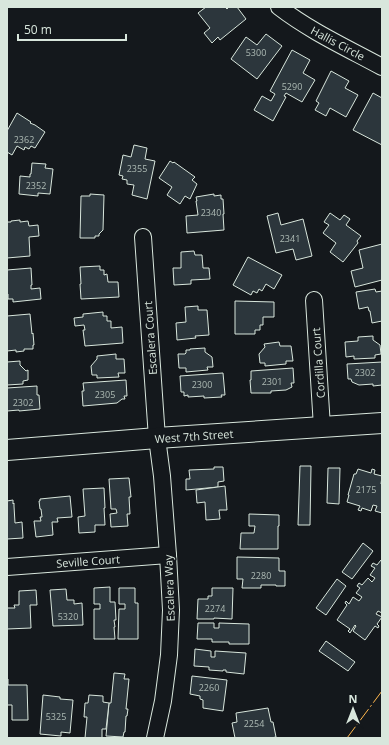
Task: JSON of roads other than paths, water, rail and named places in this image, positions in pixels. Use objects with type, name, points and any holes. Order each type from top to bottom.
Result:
[{"type":"main road","name":"West 7th Street","points":[[7,450],[382,423]]},
{"type":"street","name":"Hallis Circle","points":[[279,7],[294,18],[382,67]]},
{"type":"street","name":"Escalera Court","points":[[143,237],[157,438]]},
{"type":"street","name":"Cordilla Court","points":[[314,300],[322,427]]},
{"type":"street","name":"Escalera Way","points":[[155,738],[163,701],[169,655],[171,610],[162,476],[157,438]]},
{"type":"street","name":"Seville Court","points":[[7,567],[168,556]]}]
